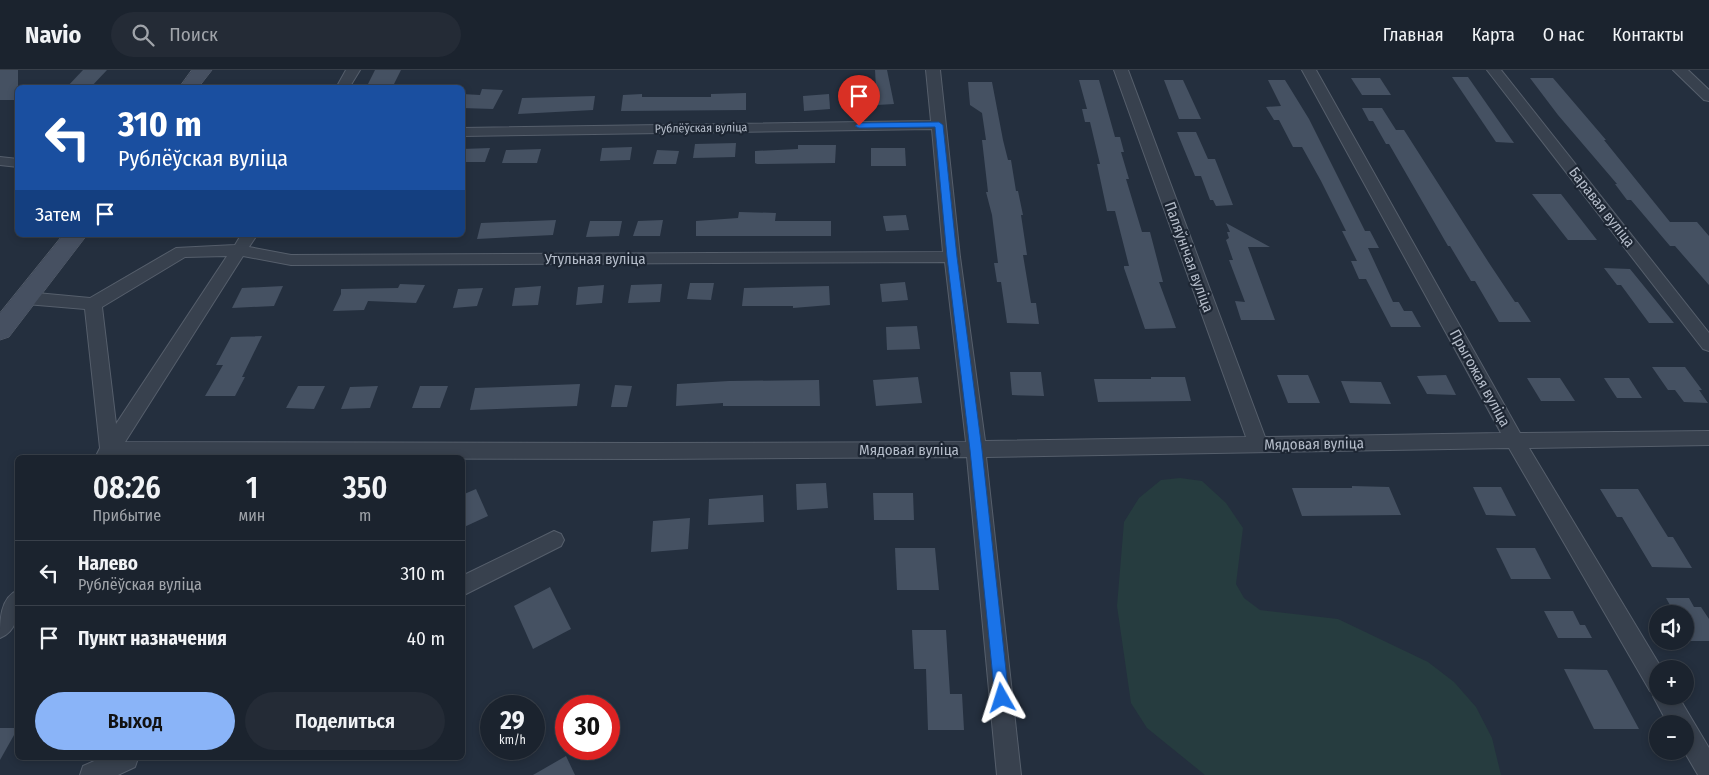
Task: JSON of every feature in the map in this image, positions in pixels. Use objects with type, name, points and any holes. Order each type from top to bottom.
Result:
[{"type":"main road","points":[[190,85],[202,70]]},
{"type":"main road","points":[[0,331],[73,237]]},
{"type":"street","points":[[344,85],[352,70]]},
{"type":"street","points":[[934,70],[952,257],[976,450],[1009,775]]},
{"type":"street","name":"Паляўнічая вуліца","points":[[1121,70],[1258,445]]},
{"type":"street","name":"Прыгожая вуліца","points":[[1309,70],[1514,440],[1649,668]]},
{"type":"street","name":"Баравая вуліца","points":[[1494,70],[1709,345]]},
{"type":"street","points":[[1680,70],[1709,97]]},
{"type":"street","name":"Рублёўская вуліца","points":[[465,132],[939,125]]},
{"type":"street","points":[[0,161],[15,163]]},
{"type":"street","points":[[108,454],[248,237]]},
{"type":"street","points":[[26,298],[93,304],[182,252],[240,250]]},
{"type":"street","name":"Утульная вуліца","points":[[240,250],[291,260],[952,257]]},
{"type":"street","points":[[93,304],[108,454]]},
{"type":"street","name":"Мядовая вуліца","points":[[108,454],[507,450],[609,452],[976,450],[1709,438]]},
{"type":"street","points":[[465,585],[554,540]]},
{"type":"street","points":[[0,628],[15,605]]},
{"type":"street","points":[[1694,745],[1709,771]]},
{"type":"street","points":[[92,775],[122,760]]},
{"type":"green space","points":[[1180,478],[1202,481],[1226,503],[1243,528],[1236,584],[1244,598],[1260,610],[1338,619],[1428,662],[1454,682],[1476,707],[1492,738],[1501,775],[1205,775],[1147,728],[1131,703],[1117,606],[1124,522],[1139,498],[1161,480]]},
{"type":"building","points":[[0,70],[18,70],[15,100],[0,100]]},
{"type":"building","points":[[83,70],[107,70],[93,85],[69,85]]},
{"type":"building","points":[[375,70],[401,70],[394,84],[368,84]]},
{"type":"building","points":[[875,70],[887,70],[894,104],[877,105]]},
{"type":"building","points":[[1452,77],[1468,77],[1514,143],[1496,142]]},
{"type":"building","points":[[1351,78],[1380,78],[1391,95],[1362,95]]},
{"type":"building","points":[[1530,78],[1553,78],[1606,140],[1604,140],[1670,222],[1697,222],[1709,236],[1709,285],[1675,246],[1670,246],[1631,200],[1627,200],[1615,184],[1617,184],[1558,115]]},
{"type":"building","points":[[1079,80],[1099,80],[1115,137],[1120,137],[1124,152],[1121,152],[1129,179],[1126,179],[1142,232],[1150,232],[1163,282],[1159,282],[1176,328],[1145,329],[1124,268],[1124,266],[1129,266],[1115,211],[1107,211],[1097,164],[1100,164],[1090,122],[1085,122],[1082,109],[1087,109]]},
{"type":"building","points":[[1164,80],[1183,80],[1201,119],[1179,119]]},
{"type":"building","points":[[1268,80],[1285,80],[1309,119],[1365,231],[1370,231],[1379,248],[1368,248],[1393,302],[1399,302],[1404,311],[1412,311],[1421,327],[1391,327],[1366,279],[1359,279],[1351,261],[1357,261],[1342,231],[1346,231],[1321,181],[1302,147],[1293,147],[1279,120],[1274,120],[1266,107],[1281,106]]},
{"type":"building","points":[[968,82],[992,82],[1003,140],[1008,160],[1011,160],[1016,191],[1018,191],[1023,215],[1021,215],[1027,255],[1023,255],[1031,303],[1036,303],[1039,324],[1007,323],[1001,282],[997,282],[994,263],[998,263],[992,215],[986,192],[988,192],[982,140],[986,140],[982,113],[970,105]]},
{"type":"building","points":[[482,89],[503,90],[493,109],[465,108],[465,94],[480,95]]},
{"type":"building","points":[[746,93],[746,110],[621,111],[623,95],[642,94],[642,97],[711,97],[711,94]]},
{"type":"building","points":[[829,94],[830,109],[804,111],[803,96]]},
{"type":"building","points":[[595,96],[593,110],[518,114],[522,98]]},
{"type":"building","points":[[1362,108],[1382,108],[1396,130],[1404,130],[1489,263],[1531,322],[1499,322],[1475,281],[1471,281],[1450,246],[1448,246],[1389,144],[1386,144],[1373,121],[1369,121]]},
{"type":"building","points":[[1177,132],[1196,132],[1208,159],[1215,159],[1233,205],[1216,206],[1213,200],[1210,200],[1201,176],[1195,176]]},
{"type":"building","points":[[736,143],[735,157],[693,158],[695,144]]},
{"type":"building","points":[[798,145],[836,145],[835,163],[755,163],[755,151],[798,149]]},
{"type":"building","points":[[632,147],[630,160],[600,161],[602,148]]},
{"type":"building","points":[[490,148],[485,162],[465,162],[465,149]]},
{"type":"building","points":[[871,148],[905,148],[906,166],[871,166]]},
{"type":"building","points":[[541,149],[537,163],[502,163],[506,150]]},
{"type":"building","points":[[657,150],[679,151],[676,164],[653,164]]},
{"type":"building","points":[[1532,194],[1561,194],[1597,240],[1568,240]]},
{"type":"building","points":[[739,212],[776,213],[775,221],[831,221],[831,236],[696,236],[696,221],[738,218]]},
{"type":"building","points":[[906,215],[909,230],[886,231],[883,216]]},
{"type":"building","points":[[556,220],[553,235],[477,239],[481,223]]},
{"type":"building","points":[[663,220],[660,236],[633,236],[638,221]]},
{"type":"building","points":[[590,221],[622,221],[619,236],[586,237]]},
{"type":"building","points":[[1226,223],[1270,247],[1248,247],[1275,320],[1241,320],[1235,301],[1245,302],[1229,260],[1233,260],[1226,240],[1229,238],[1227,232],[1230,232]]},
{"type":"building","points":[[1604,268],[1630,269],[1674,323],[1649,323],[1621,285],[1617,285]]},
{"type":"building","points":[[905,282],[908,300],[882,302],[880,284]]},
{"type":"building","points":[[690,283],[714,283],[711,300],[687,299]]},
{"type":"building","points":[[400,284],[425,285],[416,303],[368,301],[364,310],[333,311],[341,294],[341,289],[398,288]]},
{"type":"building","points":[[662,284],[660,302],[628,303],[631,285]]},
{"type":"building","points":[[604,285],[602,303],[576,305],[578,287]]},
{"type":"building","points":[[283,286],[274,306],[232,308],[242,288]]},
{"type":"building","points":[[541,286],[538,305],[512,306],[515,288]]},
{"type":"building","points":[[829,286],[830,305],[793,308],[793,306],[742,306],[744,288]]},
{"type":"building","points":[[483,288],[477,306],[453,308],[458,289]]},
{"type":"building","points":[[917,326],[920,349],[887,350],[886,327]]},
{"type":"building","points":[[262,336],[235,396],[205,396],[223,365],[216,365],[231,337]]},
{"type":"building","points":[[1652,367],[1685,367],[1702,390],[1699,390],[1708,403],[1684,402],[1675,390],[1668,390]]},
{"type":"building","points":[[1010,372],[1041,372],[1044,396],[1012,395]]},
{"type":"building","points":[[1277,375],[1308,375],[1320,403],[1288,403]]},
{"type":"building","points":[[1446,375],[1456,395],[1427,394],[1417,376]]},
{"type":"building","points":[[918,377],[922,403],[876,406],[873,380]]},
{"type":"building","points":[[1151,377],[1185,377],[1191,401],[1098,402],[1094,379],[1151,379]]},
{"type":"building","points":[[1527,378],[1560,378],[1575,401],[1541,401]]},
{"type":"building","points":[[1604,378],[1629,378],[1642,398],[1617,398]]},
{"type":"building","points":[[819,380],[820,406],[723,406],[723,403],[676,406],[677,384],[729,381]]},
{"type":"building","points":[[1341,381],[1381,382],[1391,404],[1350,403]]},
{"type":"building","points":[[580,384],[577,406],[470,410],[475,388]]},
{"type":"building","points":[[615,385],[632,386],[627,407],[611,407]]},
{"type":"building","points":[[298,386],[325,386],[314,409],[286,408]]},
{"type":"building","points":[[378,386],[370,408],[341,409],[350,387]]},
{"type":"building","points":[[420,386],[448,386],[440,408],[412,408]]},
{"type":"building","points":[[826,483],[828,508],[797,510],[796,484]]},
{"type":"building","points":[[1352,486],[1389,487],[1401,515],[1302,516],[1292,488],[1352,488]]},
{"type":"building","points":[[1473,487],[1501,487],[1516,516],[1486,515]]},
{"type":"building","points":[[476,489],[488,516],[465,527],[465,494]]},
{"type":"building","points":[[1600,489],[1638,489],[1668,537],[1673,537],[1692,568],[1652,567],[1622,517],[1617,517]]},
{"type":"building","points":[[873,493],[913,493],[914,520],[874,520]]},
{"type":"building","points":[[763,495],[764,522],[708,525],[709,499]]},
{"type":"building","points":[[690,518],[688,549],[651,552],[653,521]]},
{"type":"building","points":[[895,548],[935,548],[939,590],[897,590]]},
{"type":"building","points":[[1496,548],[1535,548],[1551,579],[1511,579]]},
{"type":"building","points":[[550,587],[571,629],[533,649],[514,606]]},
{"type":"building","points":[[1666,598],[1689,598],[1693,605],[1670,605]]},
{"type":"building","points":[[1694,607],[1701,607],[1709,619],[1709,641],[1694,641]]},
{"type":"building","points":[[1544,611],[1573,611],[1580,625],[1585,625],[1592,638],[1558,638]]},
{"type":"building","points":[[912,630],[946,630],[950,694],[962,694],[964,730],[928,730],[926,669],[914,669]]},
{"type":"building","points":[[1564,669],[1607,670],[1639,729],[1594,729]]},
{"type":"building","points":[[0,728],[15,728],[15,733],[0,760]]},
{"type":"building","points":[[559,760],[568,760],[575,775],[533,775]]},
{"type":"route","points":[[859,126],[939,125],[952,257],[976,450],[1002,698]]}]
